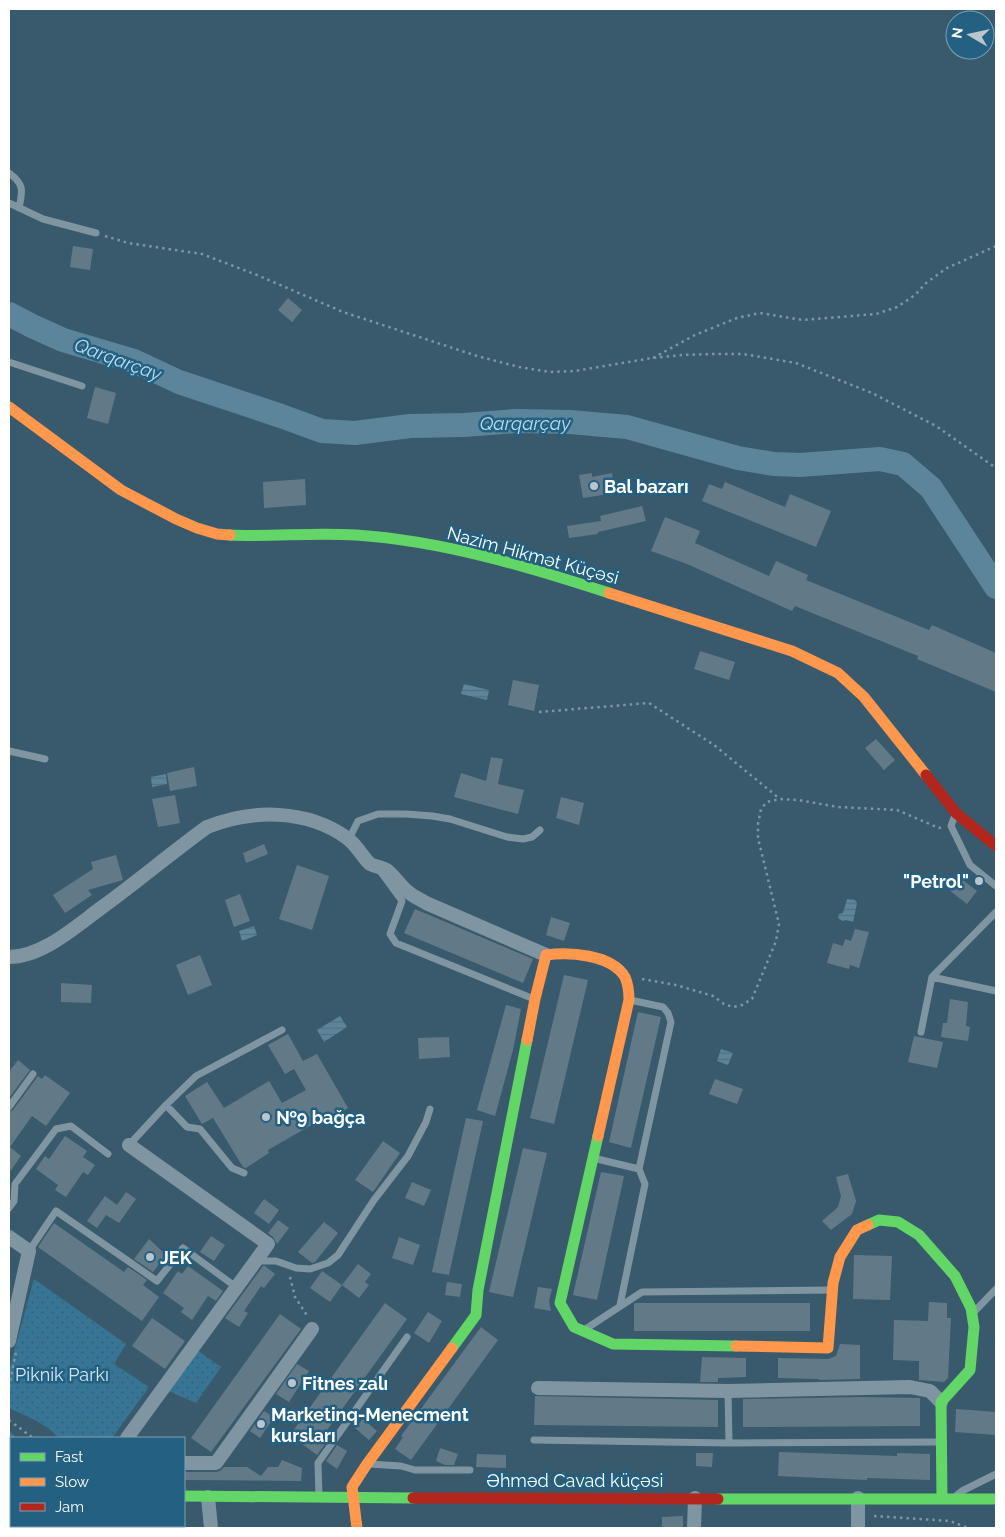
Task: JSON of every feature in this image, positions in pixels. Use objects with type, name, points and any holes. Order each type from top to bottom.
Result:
[{"type":"street","name":"Nazim Hikmət Küçəsi","points":[[9,407],[121,490],[167,515],[197,528],[217,534],[249,536],[354,535],[387,538],[468,552],[538,570],[792,651],[838,673],[864,696],[956,812],[996,846]]},
{"type":"street","points":[[9,958],[37,951],[63,936],[208,827],[223,821],[254,814],[275,814],[316,822],[335,830],[349,839],[370,863],[387,870],[405,897],[426,903],[546,955],[566,952],[589,956],[609,964],[624,975],[629,1000],[560,1302],[574,1327],[613,1344],[828,1348],[832,1290],[840,1257],[857,1230],[879,1220],[898,1222],[919,1235],[955,1276],[971,1308],[974,1327],[970,1370],[941,1402],[940,1442],[947,1499]]},
{"type":"street","points":[[358,1528],[352,1498],[352,1487],[476,1315],[478,1290],[535,999],[546,955]]},
{"type":"street","points":[[128,1437],[268,1244],[129,1145]]},
{"type":"street","points":[[9,1237],[29,1251],[9,1341]]},
{"type":"street","points":[[185,1463],[216,1463],[312,1329]]},
{"type":"street","points":[[538,1388],[728,1390],[910,1387],[930,1391],[941,1402]]},
{"type":"street","name":"Əhməd Cavad küçəsi","points":[[185,1496],[996,1499]]},
{"type":"street","points":[[208,1497],[211,1528]]},
{"type":"street","points":[[694,1528],[695,1498]]},
{"type":"street","points":[[858,1498],[858,1528]]},
{"type":"street","points":[[966,1499],[996,1511]]},
{"type":"lane","points":[[9,172],[19,182],[22,193],[19,208]]},
{"type":"lane","points":[[9,203],[43,219],[96,233]]},
{"type":"lane","points":[[9,362],[82,386]]},
{"type":"lane","points":[[9,751],[44,758]]},
{"type":"lane","points":[[956,812],[951,826],[970,865],[996,886]]},
{"type":"lane","points":[[349,839],[358,822],[378,814],[406,814],[450,819],[507,837],[523,839],[532,837],[540,830]]},
{"type":"lane","points":[[405,897],[390,934],[396,943],[535,999]]},
{"type":"lane","points":[[921,1032],[932,978],[996,912]]},
{"type":"lane","points":[[932,978],[996,991]]},
{"type":"lane","points":[[620,1305],[645,1184],[639,1169],[671,1022],[668,1013],[663,1007],[629,1000]]},
{"type":"lane","points":[[129,1145],[196,1076],[282,1030]]},
{"type":"lane","points":[[9,1107],[33,1074]]},
{"type":"lane","points":[[166,1105],[187,1126],[200,1129],[232,1168],[244,1173]]},
{"type":"lane","points":[[255,1261],[276,1260],[296,1268],[310,1269],[328,1263],[338,1255],[374,1200],[408,1156],[426,1122],[430,1109]]},
{"type":"lane","points":[[9,1208],[14,1201],[15,1184],[56,1129],[71,1126],[108,1154]]},
{"type":"lane","points":[[593,1158],[639,1169]]},
{"type":"lane","points":[[29,1251],[56,1211],[157,1281],[183,1248],[236,1287]]},
{"type":"lane","points":[[972,1314],[996,1289]]},
{"type":"lane","points":[[582,1330],[642,1292],[832,1290]]},
{"type":"lane","points":[[319,1497],[318,1464],[407,1337]]},
{"type":"lane","points":[[728,1390],[728,1443]]},
{"type":"lane","points":[[534,1440],[728,1443],[940,1442]]},
{"type":"lane","points":[[367,1464],[401,1466],[415,1470],[470,1470]]},
{"type":"lane","points":[[947,1499],[996,1474]]},
{"type":"path","points":[[96,233],[128,242],[202,254],[257,275],[343,312],[477,356],[519,367],[550,372],[575,372],[652,358],[682,355],[743,354],[796,363],[872,393],[936,426],[996,468]]},
{"type":"path","points":[[652,358],[695,335],[737,318],[760,313],[803,320],[876,314],[909,299],[926,283],[947,268],[996,246]]},
{"type":"path","points":[[539,712],[649,703],[714,745],[780,799]]},
{"type":"path","points":[[624,975],[676,985],[713,996],[724,1004],[733,1007],[742,1005],[752,999],[776,941],[779,924],[758,838],[761,809],[767,802],[780,799],[798,800],[838,807],[897,810],[939,828],[951,826]]},
{"type":"path","points":[[286,1264],[295,1297],[309,1318],[312,1329]]},
{"type":"path","points":[[9,1420],[32,1437]]},
{"type":"green space","name":"Piknik Parkı","points":[[34,1279],[126,1344],[114,1364],[149,1387],[113,1437],[58,1437],[37,1421],[9,1408],[9,1370]]},
{"type":"green space","points":[[197,1350],[221,1367],[196,1403],[168,1391]]},
{"type":"green space","points":[[9,1430],[15,1437],[10,1437],[9,1467]]},
{"type":"shaded area","points":[[464,684],[489,690],[487,700],[461,694]]},
{"type":"shaded area","points":[[166,774],[167,784],[152,787],[151,777]]},
{"type":"shaded area","points":[[847,899],[855,900],[857,903],[853,922],[843,921],[838,916],[843,913]]},
{"type":"shaded area","points":[[254,926],[257,935],[242,941],[239,931]]},
{"type":"shaded area","points":[[340,1016],[347,1027],[324,1042],[317,1030]]},
{"type":"shaded area","points":[[721,1049],[733,1053],[728,1065],[717,1061]]},
{"type":"building","points":[[73,246],[93,249],[90,270],[70,267]]},
{"type":"building","points":[[288,298],[302,310],[292,322],[278,310]]},
{"type":"building","points":[[95,387],[116,393],[108,424],[87,418]]},
{"type":"building","name":"Bal bazarı","points":[[592,473],[592,477],[612,473],[615,493],[583,498],[579,475]]},
{"type":"building","points":[[305,479],[306,505],[264,508],[263,482]]},
{"type":"building","points":[[725,482],[785,507],[790,494],[831,511],[816,547],[702,501],[709,484],[722,489]]},
{"type":"building","points":[[642,506],[646,521],[598,532],[598,534],[569,538],[567,526],[601,521],[600,516]]},
{"type":"building","points":[[665,517],[700,531],[695,543],[769,576],[776,561],[808,575],[806,580],[929,630],[932,625],[996,653],[996,692],[917,659],[918,656],[795,606],[792,611],[687,564],[651,551]]},
{"type":"building","points":[[700,651],[735,662],[729,680],[694,669]]},
{"type":"building","points":[[513,680],[539,685],[534,711],[508,705]]},
{"type":"building","points":[[876,739],[895,760],[884,770],[865,748]]},
{"type":"building","points":[[491,757],[503,759],[498,784],[524,790],[518,814],[454,797],[461,773],[486,781]]},
{"type":"building","points":[[194,767],[197,786],[170,791],[167,773]]},
{"type":"building","points":[[175,795],[180,823],[158,827],[152,799]]},
{"type":"building","points":[[561,797],[584,803],[579,825],[556,818]]},
{"type":"building","points":[[264,844],[268,854],[246,863],[243,853]]},
{"type":"building","points":[[116,855],[123,880],[88,890],[92,895],[65,913],[53,895],[93,869],[91,862]]},
{"type":"building","points":[[297,865],[329,876],[312,930],[279,919]]},
{"type":"building","points":[[959,877],[977,891],[967,904],[949,890]]},
{"type":"building","points":[[240,894],[250,921],[234,927],[225,900]]},
{"type":"building","points":[[415,909],[533,959],[523,983],[404,933]]},
{"type":"building","points":[[551,917],[570,923],[564,941],[546,935]]},
{"type":"building","points":[[855,929],[869,932],[859,968],[850,965],[849,969],[827,963],[833,943],[843,946],[845,939],[851,941]]},
{"type":"building","points":[[200,955],[212,985],[188,995],[176,965]]},
{"type":"building","points":[[564,975],[588,980],[554,1124],[530,1118]]},
{"type":"building","points":[[61,983],[92,985],[91,1003],[61,1002]]},
{"type":"building","points":[[950,999],[968,1002],[966,1026],[970,1027],[968,1041],[941,1037],[943,1023],[947,1023]]},
{"type":"building","points":[[506,1005],[521,1009],[513,1050],[495,1116],[477,1110]]},
{"type":"building","points":[[638,1012],[661,1017],[631,1148],[609,1142]]},
{"type":"building","points":[[288,1034],[303,1061],[317,1054],[348,1108],[324,1122],[322,1119],[268,1150],[269,1153],[246,1168],[243,1167],[213,1118],[202,1124],[185,1096],[207,1082],[224,1108],[269,1081],[282,1103],[306,1090],[294,1069],[285,1074],[268,1045]]},
{"type":"building","points":[[914,1036],[943,1042],[937,1068],[908,1062]]},
{"type":"building","points":[[449,1037],[450,1057],[419,1059],[418,1038]]},
{"type":"building","points":[[18,1060],[30,1070],[9,1098],[9,1072]]},
{"type":"building","points":[[45,1075],[70,1093],[46,1126],[32,1116],[10,1147],[21,1156],[9,1173],[9,1112],[13,1110],[38,1076],[42,1079]]},
{"type":"building","points":[[715,1079],[743,1089],[737,1104],[709,1094]]},
{"type":"building","points":[[466,1118],[483,1121],[449,1275],[432,1272]]},
{"type":"building","points":[[65,1136],[87,1151],[83,1157],[95,1165],[88,1175],[83,1172],[66,1197],[55,1190],[58,1185],[36,1169],[45,1156],[49,1159]]},
{"type":"building","points":[[383,1141],[400,1153],[373,1192],[355,1180]]},
{"type":"building","points":[[523,1148],[547,1153],[513,1297],[489,1292]]},
{"type":"building","points":[[601,1172],[624,1176],[597,1300],[573,1295]]},
{"type":"building","points":[[848,1174],[856,1201],[852,1214],[831,1230],[822,1221],[838,1207],[841,1196],[836,1177]]},
{"type":"building","points":[[412,1182],[431,1190],[424,1206],[405,1198]]},
{"type":"building","points":[[126,1192],[136,1199],[119,1223],[106,1215],[97,1228],[87,1221],[105,1196],[117,1205]]},
{"type":"building","points":[[264,1199],[279,1210],[269,1224],[254,1213]]},
{"type":"building","points":[[278,1220],[289,1228],[277,1244],[268,1233]]},
{"type":"building","points":[[324,1222],[338,1233],[315,1262],[312,1263],[298,1252]]},
{"type":"building","points":[[54,1223],[124,1272],[128,1267],[147,1280],[143,1285],[159,1297],[142,1321],[38,1247]]},
{"type":"building","points":[[211,1236],[225,1245],[214,1261],[200,1252]]},
{"type":"building","points":[[399,1237],[420,1245],[413,1265],[392,1258]]},
{"type":"building","name":"JEK","points":[[149,1239],[166,1255],[153,1272],[134,1259]]},
{"type":"building","points":[[854,1255],[892,1256],[890,1300],[853,1299]]},
{"type":"building","points":[[358,1264],[371,1274],[365,1282],[369,1285],[359,1298],[342,1285]]},
{"type":"building","points":[[188,1266],[223,1291],[216,1301],[208,1296],[192,1320],[181,1312],[184,1308],[163,1293],[178,1271],[182,1274]]},
{"type":"building","points":[[263,1266],[275,1274],[264,1288],[261,1286],[244,1311],[248,1313],[239,1327],[225,1318]]},
{"type":"building","points":[[322,1271],[342,1285],[330,1302],[310,1288]]},
{"type":"building","points":[[447,1282],[462,1284],[460,1297],[445,1295]]},
{"type":"building","points":[[538,1287],[552,1289],[549,1301],[551,1311],[534,1308]]},
{"type":"building","points":[[929,1302],[947,1303],[947,1318],[951,1318],[948,1378],[944,1382],[919,1380],[919,1361],[893,1360],[894,1320],[928,1321]]},
{"type":"building","points":[[385,1303],[407,1319],[322,1437],[328,1440],[317,1455],[290,1435]]},
{"type":"building","points":[[635,1303],[810,1303],[810,1331],[634,1331]]},
{"type":"building","points":[[428,1312],[442,1321],[429,1343],[414,1333]]},
{"type":"building","points":[[280,1314],[301,1329],[211,1452],[191,1438]]},
{"type":"building","points":[[152,1318],[185,1341],[165,1369],[132,1346]]},
{"type":"building","points":[[481,1327],[498,1340],[411,1460],[395,1449],[403,1437],[401,1436]]},
{"type":"building","points":[[840,1344],[860,1345],[860,1379],[778,1378],[778,1358],[828,1359],[836,1356]]},
{"type":"building","points":[[702,1357],[746,1358],[746,1377],[718,1378],[718,1382],[700,1382]]},
{"type":"building","name":"Fitnes zalı","points":[[297,1364],[309,1371],[289,1402],[276,1394]]},
{"type":"building","points":[[535,1396],[718,1400],[718,1427],[534,1425]]},
{"type":"building","points":[[920,1398],[920,1426],[743,1427],[743,1399]]},
{"type":"building","points":[[956,1409],[996,1412],[996,1435],[955,1432]]},
{"type":"building","name":"Marketinq-Menecment kursları","points":[[264,1411],[274,1417],[260,1438],[250,1431]]},
{"type":"building","points":[[363,1419],[377,1431],[369,1440],[355,1428]]},
{"type":"building","points":[[337,1445],[347,1451],[337,1469],[326,1461]]},
{"type":"building","points":[[440,1448],[458,1454],[454,1465],[445,1465],[436,1461]]},
{"type":"building","points":[[779,1452],[897,1456],[897,1453],[930,1454],[930,1480],[867,1478],[867,1480],[778,1476]]},
{"type":"building","points":[[696,1453],[713,1453],[712,1467],[696,1466]]},
{"type":"building","points":[[477,1454],[506,1455],[506,1468],[476,1467]]},
{"type":"building","points":[[282,1460],[302,1468],[301,1481],[185,1480],[185,1472],[216,1472],[224,1467],[247,1467],[261,1476],[268,1467],[278,1467]]},
{"type":"building","points":[[683,1516],[683,1528],[662,1528],[662,1517]]},
{"type":"waterway","name":"Qarqarçay","points":[[9,314],[63,340],[134,361],[179,382],[322,431],[355,433],[410,426],[464,425],[516,421],[570,422],[627,427],[738,458],[774,464],[800,465],[880,459],[903,464],[931,488],[996,587]]},
{"type":"traffic: fast","points":[[230,535],[340,534],[421,543],[515,564],[609,593]]},
{"type":"traffic: fast","points":[[452,1348],[476,1315],[478,1290],[527,1040]]},
{"type":"traffic: fast","points":[[598,1136],[560,1303],[574,1327],[613,1344],[736,1346]]},
{"type":"traffic: fast","points":[[868,1225],[879,1220],[898,1222],[919,1235],[955,1276],[971,1308],[974,1327],[970,1370],[941,1402],[942,1499]]},
{"type":"traffic: fast","points":[[185,1496],[413,1498]]},
{"type":"traffic: fast","points":[[718,1499],[996,1499]]},
{"type":"traffic: slow","points":[[9,407],[121,490],[197,528],[217,534],[230,535]]},
{"type":"traffic: slow","points":[[609,593],[792,651],[838,673],[864,697],[926,775]]},
{"type":"traffic: slow","points":[[527,1040],[546,955],[566,954],[600,959],[619,969],[625,977],[629,1000],[598,1136]]},
{"type":"traffic: slow","points":[[736,1346],[828,1348],[833,1283],[840,1257],[857,1230],[868,1225]]},
{"type":"traffic: slow","points":[[357,1528],[352,1487],[452,1348]]},
{"type":"traffic: jam","points":[[926,775],[956,813],[996,846]]},
{"type":"traffic: jam","points":[[413,1498],[718,1499]]},
{"type":"place","name":"Bal bazarı","points":[[594,486]]},
{"type":"place","name":"\"Petrol\"","points":[[979,881]]},
{"type":"place","name":"№9 bağça","points":[[266,1117]]},
{"type":"place","name":"JEK","points":[[150,1257]]},
{"type":"place","name":"Fitnes zalı","points":[[292,1383]]},
{"type":"place","name":"Marketinq-Menecment kursları","points":[[261,1424]]}]
